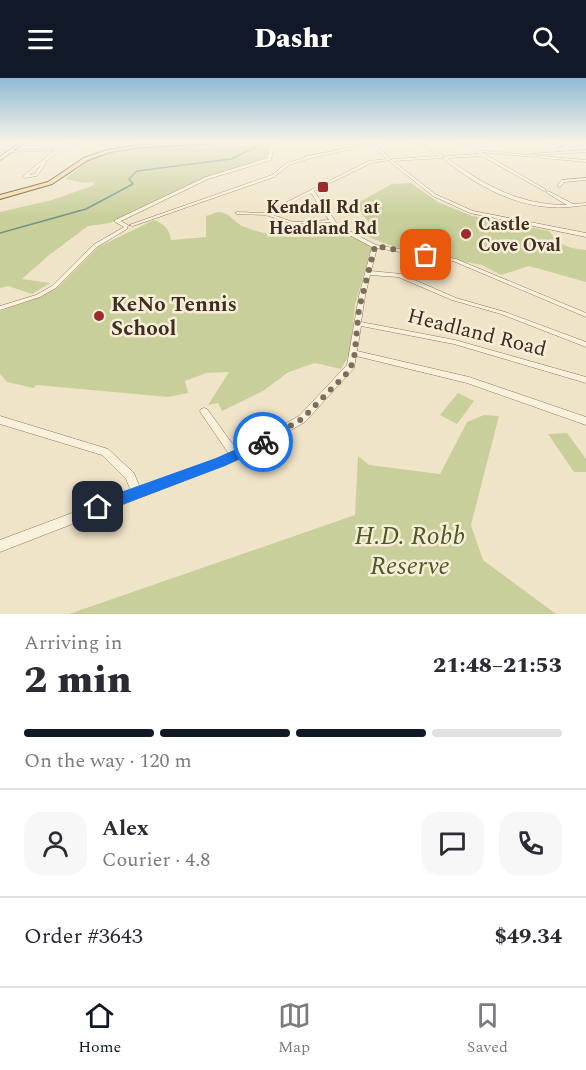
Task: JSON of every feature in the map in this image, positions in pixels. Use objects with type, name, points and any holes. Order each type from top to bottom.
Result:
[{"type":"main road","points":[[0,197],[50,183],[74,167]]},
{"type":"street","points":[[38,167],[24,177],[37,175],[42,167]]},
{"type":"street","points":[[128,226],[117,221],[207,178],[243,167]]},
{"type":"street","points":[[0,308],[38,296],[54,287],[95,246],[128,226],[276,174],[286,167]]},
{"type":"street","points":[[266,214],[360,167]]},
{"type":"street","points":[[399,167],[434,195],[472,212],[586,235]]},
{"type":"street","points":[[459,167],[499,194],[574,207],[586,204]]},
{"type":"street","points":[[504,167],[574,207]]},
{"type":"street","points":[[559,186],[563,181],[586,179]]},
{"type":"street","points":[[312,192],[332,221],[375,246],[450,259],[586,315]]},
{"type":"street","points":[[237,213],[266,214],[293,223],[332,221]]},
{"type":"street","points":[[0,546],[236,456],[302,419],[349,371],[355,353],[358,323],[375,246]]},
{"type":"street","points":[[369,273],[399,275],[454,299],[503,313],[586,345]]},
{"type":"street","name":"Headland Road","points":[[358,323],[455,342],[586,380]]},
{"type":"street","points":[[355,353],[470,380],[586,421]]},
{"type":"street","points":[[204,411],[236,456]]},
{"type":"street","points":[[0,420],[105,452],[130,476],[137,492]]},
{"type":"green space","points":[[81,167],[241,167],[204,178],[110,223],[88,226],[22,279],[50,283],[32,294],[8,286],[0,288],[0,212],[52,200],[92,186],[95,182],[84,183],[65,179]]},
{"type":"green space","points":[[411,183],[438,202],[472,216],[549,231],[565,245],[586,250],[586,282],[529,266],[501,275],[482,265],[405,251],[358,233],[375,229],[354,205],[392,184]]},
{"type":"green space","points":[[218,212],[226,214],[241,225],[255,231],[278,236],[315,236],[336,228],[372,245],[355,305],[350,353],[341,369],[315,363],[303,367],[287,373],[263,391],[222,411],[218,403],[208,405],[229,372],[206,373],[185,381],[188,393],[168,397],[37,385],[33,388],[7,382],[0,374],[0,311],[37,298],[59,286],[98,247],[154,220],[166,227],[171,240],[206,237],[206,216]]},
{"type":"green space","points":[[458,393],[474,401],[457,424],[440,415]]},
{"type":"green space","name":"H.D. Robb Reserve","points":[[484,415],[499,416],[471,525],[483,560],[556,614],[69,614],[355,515],[358,456],[369,465],[440,474],[467,422]]},
{"type":"green space","points":[[567,433],[586,459],[586,472],[574,472],[548,434]]},
{"type":"waterway","points":[[0,233],[86,209],[133,184],[129,179],[137,171],[168,167]]},
{"type":"way so far","points":[[263,442],[302,419],[349,371],[354,359],[359,309],[375,246],[387,247],[404,253],[426,255]]},
{"type":"place","name":"Kendall Rd at Headland Rd","points":[[323,187]]},
{"type":"place","name":"Castle Cove Oval","points":[[466,234]]},
{"type":"place","name":"KeNo Tennis School","points":[[99,316]]},
{"type":"route","points":[[98,507],[221,462],[263,442]]}]
